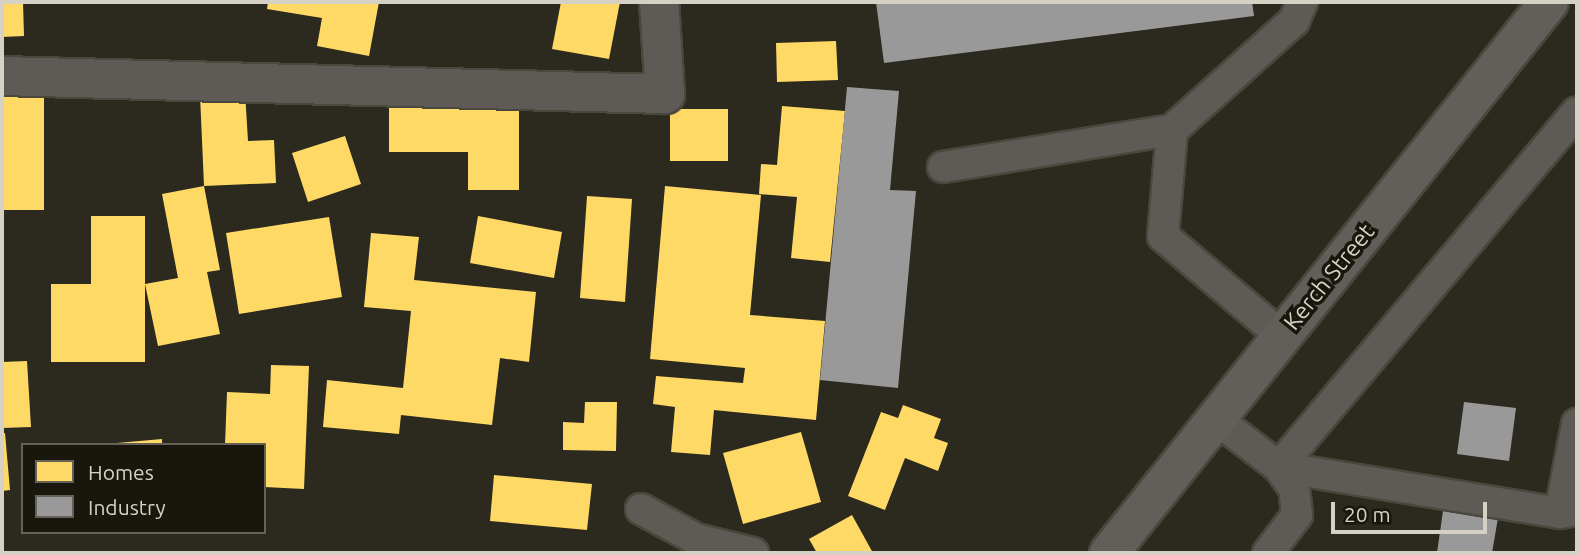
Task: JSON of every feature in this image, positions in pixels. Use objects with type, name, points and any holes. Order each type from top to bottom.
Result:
[{"type":"main road","name":"Kerch Street","points":[[1124,547],[1216,419],[1549,2]]},
{"type":"street","points":[[2,76],[665,94],[659,2]]},
{"type":"lane","points":[[943,167],[1172,130],[1294,22],[1302,2]]},
{"type":"lane","points":[[1279,467],[1577,112]]},
{"type":"lane","points":[[1172,130],[1163,236],[1282,336]]},
{"type":"lane","points":[[1216,419],[1279,467],[1294,488],[1297,515],[1268,553]]},
{"type":"lane","points":[[1279,467],[1569,512],[1577,425]]},
{"type":"lane","points":[[641,509],[696,539],[753,553]]},
{"type":"building: Homes","points":[[2,2],[23,2],[24,36],[2,37]]},
{"type":"building: Homes","points":[[268,2],[379,2],[369,56],[317,46],[322,18],[267,9]]},
{"type":"building: Homes","points":[[561,2],[620,2],[609,59],[552,49]]},
{"type":"building: Homes","points":[[836,41],[838,80],[777,82],[776,43]]},
{"type":"building: Homes","points":[[245,92],[248,141],[274,140],[276,183],[204,186],[200,95]]},
{"type":"building: Homes","points":[[2,96],[44,96],[44,210],[2,210]]},
{"type":"building: Homes","points":[[389,103],[519,103],[519,190],[468,190],[468,152],[389,152]]},
{"type":"building: Homes","points":[[782,106],[845,111],[830,262],[791,258],[797,197],[759,194],[761,164],[777,165]]},
{"type":"building: Homes","points":[[670,109],[728,109],[728,161],[670,161]]},
{"type":"building: Homes","points":[[345,136],[361,184],[308,202],[292,153]]},
{"type":"building: Homes","points":[[204,186],[220,270],[207,272],[220,334],[158,346],[145,284],[178,278],[162,194]]},
{"type":"building: Homes","points":[[665,186],[761,195],[750,315],[825,321],[816,420],[714,410],[710,455],[671,452],[675,407],[653,404],[656,376],[743,383],[745,368],[650,359]]},
{"type":"building: Homes","points":[[587,196],[632,199],[625,302],[580,298]]},
{"type":"building: Homes","points":[[91,216],[145,216],[145,362],[51,362],[51,284],[91,284]]},
{"type":"building: Homes","points":[[478,216],[562,232],[554,278],[470,263]]},
{"type":"building: Homes","points":[[329,217],[342,297],[239,314],[226,233]]},
{"type":"building: Homes","points":[[371,233],[419,237],[414,280],[536,292],[529,362],[500,358],[492,425],[401,415],[399,434],[323,427],[327,380],[403,388],[411,311],[364,307]]},
{"type":"building: Homes","points":[[27,361],[31,427],[2,428],[2,362]]},
{"type":"building: Homes","points":[[271,365],[309,366],[304,489],[266,487],[266,443],[225,443],[227,392],[270,394]]},
{"type":"building: Homes","points":[[585,402],[617,402],[616,451],[563,450],[563,422],[584,423]]},
{"type":"building: Homes","points":[[903,405],[941,419],[934,438],[948,443],[938,471],[905,458],[885,510],[848,496],[881,412],[898,418]]},
{"type":"building: Homes","points":[[801,432],[821,502],[743,524],[723,453]]},
{"type":"building: Homes","points":[[5,433],[10,490],[2,491],[2,434]]},
{"type":"building: Homes","points":[[162,439],[162,443],[117,443]]},
{"type":"building: Homes","points":[[494,475],[592,484],[587,530],[490,521]]},
{"type":"building: Homes","points":[[852,515],[873,553],[817,553],[809,539]]},
{"type":"building: Industry","points":[[876,2],[1252,2],[1254,16],[884,63]]},
{"type":"building: Industry","points":[[847,87],[899,91],[890,190],[916,191],[898,388],[820,380]]},
{"type":"building: Industry","points":[[1464,402],[1516,408],[1509,461],[1457,454]]},
{"type":"building: Industry","points":[[1444,504],[1499,512],[1492,553],[1437,553]]}]
